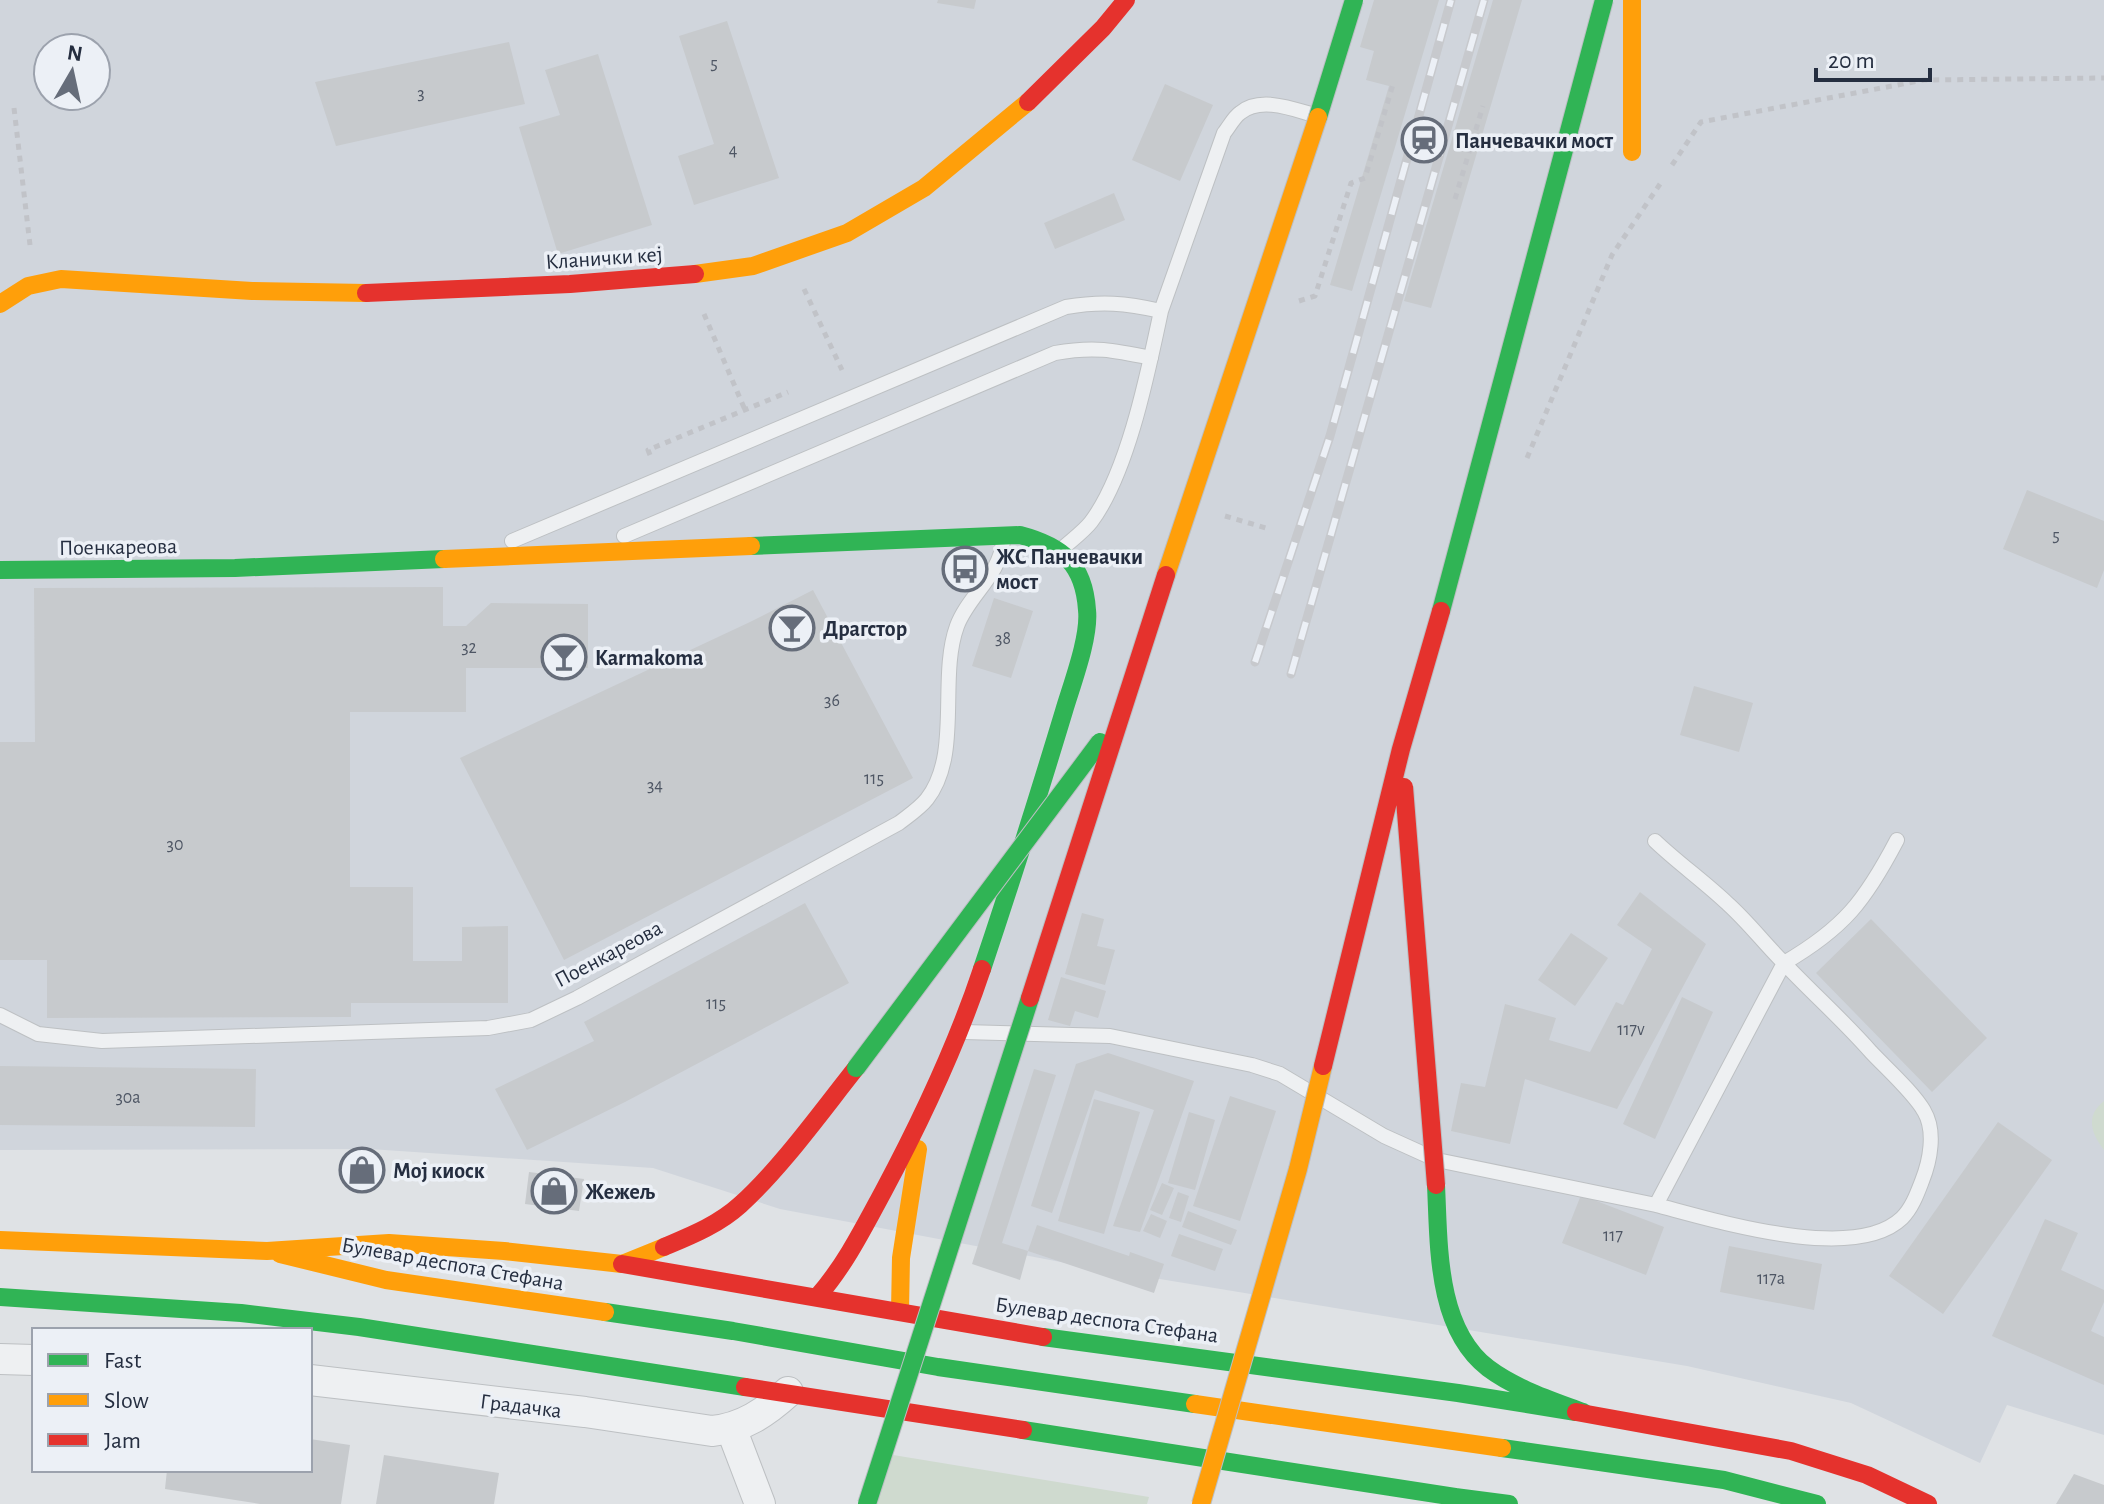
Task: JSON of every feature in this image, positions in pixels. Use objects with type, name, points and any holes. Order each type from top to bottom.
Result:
[{"type":"main road","name":"Кланички кеј","points":[[0,304],[10,294],[37,281],[61,279],[355,294],[570,284],[691,275],[753,266],[847,233],[924,188],[1022,108],[1103,28],[1126,0]]},
{"type":"main road","points":[[867,1504],[1222,399],[1302,168],[1354,0]]},
{"type":"main road","points":[[1201,1504],[1298,1169],[1401,749],[1438,623],[1604,0]]},
{"type":"main road","points":[[1632,0],[1632,152]]},
{"type":"main road","name":"Поенкареова","points":[[0,570],[235,568],[1003,536],[1030,538],[1061,550]]},
{"type":"main road","points":[[818,1296],[840,1271],[924,1116],[961,1032],[1027,836],[1079,659],[1088,613],[1085,593],[1072,562],[1061,550]]},
{"type":"main road","points":[[622,1264],[700,1232],[739,1206],[799,1140],[1121,714]]},
{"type":"main road","points":[[1401,749],[1441,1261],[1446,1285],[1460,1334],[1471,1352],[1486,1367],[1531,1392],[1583,1412]]},
{"type":"main road","points":[[900,1311],[901,1258],[924,1116]]},
{"type":"main road","name":"Булевар деспота Стефана","points":[[0,1240],[267,1251],[389,1243],[622,1264],[1044,1337],[1316,1372],[1583,1412],[1791,1451],[1867,1475],[1928,1504]]},
{"type":"main road","name":"Булевар деспота Стефана","points":[[267,1251],[386,1280],[733,1331],[954,1370],[1724,1480],[1817,1504]]},
{"type":"main road","points":[[0,1297],[241,1313],[359,1327],[788,1392],[1462,1501],[1509,1504]]},
{"type":"main road","points":[[1220,1504],[1227,1412]]},
{"type":"street","points":[[0,1359],[32,1360]]},
{"type":"street","name":"Градачка","points":[[312,1380],[585,1412],[712,1431],[731,1428],[755,1418],[788,1392]]},
{"type":"street","points":[[731,1428],[760,1504]]},
{"type":"lane","points":[[1061,550],[1091,522],[1116,478],[1151,358],[1161,311],[1224,133],[1240,112],[1258,105],[1284,107],[1337,122]]},
{"type":"lane","points":[[468,560],[1066,307],[1096,302],[1124,303],[1161,311]]},
{"type":"lane","points":[[580,555],[1055,353],[1086,348],[1108,349],[1151,358]]},
{"type":"lane","name":"Поенкареова","points":[[0,1015],[38,1034],[102,1041],[488,1028],[531,1020],[566,1004],[899,823],[927,799],[943,767],[952,645],[957,625],[999,560],[1003,536]]},
{"type":"lane","points":[[1656,1205],[1784,963],[1813,946],[1861,902],[1897,840]]},
{"type":"lane","points":[[961,1032],[1110,1036],[1252,1065],[1280,1074],[1384,1136],[1437,1160],[1719,1221],[1822,1239],[1854,1238],[1880,1231],[1901,1219],[1914,1202],[1927,1167],[1931,1139],[1925,1111],[1848,1026],[1731,906],[1655,841]]},
{"type":"path","points":[[1518,467],[1528,457],[1612,255],[1701,122],[1924,80],[2104,78]]},
{"type":"path","points":[[1315,296],[1351,183],[1365,178],[1394,81]]},
{"type":"path","points":[[1455,199],[1483,106]]},
{"type":"path","points":[[14,108],[28,233]]},
{"type":"path","points":[[790,254],[807,298],[842,370]]},
{"type":"path","points":[[691,275],[712,337],[745,410]]},
{"type":"path","points":[[1213,512],[1266,528]]},
{"type":"shaded area","points":[[0,0],[2104,0],[2104,1435],[2007,1405],[1980,1463],[1851,1403],[1687,1366],[1087,1267],[780,1209],[653,1168],[370,1149],[0,1150]]},
{"type":"shaded area","points":[[2104,1101],[2104,1150],[2093,1131],[2092,1119]]},
{"type":"shaded area","points":[[881,1453],[1149,1497],[1147,1504],[864,1504]]},
{"type":"building","points":[[938,0],[976,0],[974,9],[937,3]]},
{"type":"building","points":[[1374,0],[1439,0],[1352,291],[1330,285],[1389,86],[1366,80],[1374,51],[1360,47]]},
{"type":"building","points":[[1493,0],[1522,0],[1431,308],[1404,301]]},
{"type":"building","points":[[727,21],[779,178],[694,205],[678,156],[714,144],[679,36]]},
{"type":"building","points":[[509,42],[525,104],[336,146],[315,82]]},
{"type":"building","points":[[598,54],[652,225],[558,254],[519,127],[560,115],[545,70]]},
{"type":"building","points":[[1165,84],[1213,105],[1180,181],[1132,160]]},
{"type":"building","points":[[1114,193],[1125,220],[1055,249],[1044,223]]},
{"type":"building","points":[[2027,490],[2104,521],[2104,570],[2097,588],[2003,549]]},
{"type":"building","points":[[443,587],[443,626],[466,626],[491,603],[588,604],[588,668],[466,668],[466,712],[350,712],[350,887],[413,887],[413,961],[462,961],[462,927],[508,926],[508,1003],[351,1003],[351,1017],[47,1018],[47,960],[0,960],[0,742],[35,742],[34,588]]},
{"type":"building","points":[[813,590],[913,778],[564,960],[460,758]]},
{"type":"building","points":[[994,598],[1033,611],[1011,678],[972,666]]},
{"type":"building","points":[[1694,686],[1753,703],[1739,752],[1680,735]]},
{"type":"building","points":[[1640,892],[1706,944],[1617,1109],[1525,1079],[1510,1144],[1451,1131],[1461,1083],[1485,1087],[1505,1004],[1556,1018],[1549,1040],[1590,1052],[1616,1002],[1623,1005],[1652,949],[1617,925]]},
{"type":"building","points":[[805,903],[849,983],[625,1102],[527,1150],[495,1089],[594,1041],[584,1022]]},
{"type":"building","points":[[1082,913],[1104,919],[1097,946],[1115,950],[1105,985],[1065,974]]},
{"type":"building","points":[[1871,919],[1987,1038],[1932,1092],[1816,973]]},
{"type":"building","points":[[1571,933],[1608,958],[1575,1006],[1538,980]]},
{"type":"building","points":[[1061,977],[1106,991],[1098,1018],[1075,1011],[1070,1026],[1048,1020]]},
{"type":"building","points":[[1682,997],[1713,1012],[1655,1139],[1623,1124]]},
{"type":"building","points":[[1108,1053],[1194,1081],[1140,1232],[1113,1226],[1154,1110],[1095,1090],[1052,1213],[1031,1206],[1076,1064]]},
{"type":"building","points":[[0,1066],[256,1069],[255,1127],[0,1125]]},
{"type":"building","points":[[1034,1069],[1056,1075],[1002,1243],[1028,1251],[1020,1280],[972,1264]]},
{"type":"building","points":[[1230,1096],[1276,1111],[1240,1221],[1193,1206]]},
{"type":"building","points":[[1094,1099],[1140,1112],[1104,1234],[1058,1221]]},
{"type":"building","points":[[1189,1112],[1215,1120],[1195,1190],[1168,1183]]},
{"type":"building","points":[[1998,1122],[2052,1160],[1943,1314],[1889,1276]]},
{"type":"building","name":"Мој киоск","points":[[362,1161],[371,1170],[362,1179],[353,1170]]},
{"type":"building","name":"Жежељ","points":[[529,1172],[584,1179],[579,1211],[525,1204]]},
{"type":"building","points":[[1162,1183],[1174,1188],[1162,1215],[1150,1210]]},
{"type":"building","points":[[1178,1192],[1189,1196],[1181,1222],[1169,1218]]},
{"type":"building","points":[[1581,1195],[1664,1227],[1646,1275],[1562,1243]]},
{"type":"building","points":[[1188,1211],[1237,1230],[1231,1245],[1182,1227]]},
{"type":"building","points":[[1151,1214],[1167,1221],[1160,1238],[1143,1231]]},
{"type":"building","points":[[2045,1219],[2078,1233],[2061,1270],[2104,1290],[2104,1302],[2091,1331],[2104,1337],[2104,1385],[1992,1336]]},
{"type":"building","points":[[1037,1225],[1129,1256],[1130,1252],[1164,1264],[1154,1293],[1028,1251]]},
{"type":"building","points":[[1179,1234],[1223,1249],[1215,1271],[1171,1256]]},
{"type":"building","points":[[1729,1246],[1822,1264],[1814,1310],[1720,1292]]},
{"type":"building","points":[[312,1439],[350,1445],[341,1504],[260,1504],[165,1489],[167,1472],[312,1472]]},
{"type":"building","points":[[384,1455],[499,1473],[494,1504],[376,1504]]},
{"type":"building","points":[[2074,1474],[2104,1485],[2104,1504],[2056,1504]]},
{"type":"railway","points":[[1255,662],[1330,436],[1451,0]]},
{"type":"railway","points":[[1291,674],[1484,0]]},
{"type":"traffic: fast","points":[[1318,117],[1354,0]]},
{"type":"traffic: fast","points":[[1441,611],[1604,0]]},
{"type":"traffic: fast","points":[[751,546],[1020,535],[1059,551],[1076,569],[1087,610],[1083,647],[982,969]]},
{"type":"traffic: fast","points":[[0,570],[235,568],[444,559]]},
{"type":"traffic: fast","points":[[856,1068],[1100,742]]},
{"type":"traffic: fast","points":[[867,1504],[1030,998]]},
{"type":"traffic: fast","points":[[1436,1185],[1440,1259],[1449,1308],[1458,1331],[1471,1351],[1488,1368],[1510,1382],[1583,1412]]},
{"type":"traffic: fast","points":[[0,1297],[241,1313],[359,1327],[745,1387]]},
{"type":"traffic: fast","points":[[605,1312],[938,1367],[1195,1404]]},
{"type":"traffic: fast","points":[[1043,1337],[1576,1412]]},
{"type":"traffic: fast","points":[[1023,1430],[1455,1497],[1470,1504]]},
{"type":"traffic: fast","points":[[1502,1448],[1724,1480],[1817,1504]]},
{"type":"traffic: fast","points":[[1455,1497],[1509,1504]]},
{"type":"traffic: slow","points":[[1632,0],[1632,152]]},
{"type":"traffic: slow","points":[[695,274],[753,266],[847,233],[924,188],[1028,102]]},
{"type":"traffic: slow","points":[[1166,575],[1318,117]]},
{"type":"traffic: slow","points":[[0,304],[28,286],[61,279],[252,291],[366,293]]},
{"type":"traffic: slow","points":[[444,559],[751,546]]},
{"type":"traffic: slow","points":[[1201,1504],[1298,1169],[1323,1066]]},
{"type":"traffic: slow","points":[[900,1311],[901,1258],[918,1149]]},
{"type":"traffic: slow","points":[[0,1240],[267,1251],[389,1243],[622,1264],[664,1247]]},
{"type":"traffic: slow","points":[[280,1254],[386,1280],[605,1312]]},
{"type":"traffic: slow","points":[[1195,1404],[1502,1448]]},
{"type":"traffic: jam","points":[[1028,102],[1103,28],[1126,0]]},
{"type":"traffic: jam","points":[[366,293],[570,284],[695,274]]},
{"type":"traffic: jam","points":[[1030,998],[1166,575]]},
{"type":"traffic: jam","points":[[1323,1066],[1401,749],[1441,611]]},
{"type":"traffic: jam","points":[[1404,787],[1436,1185]]},
{"type":"traffic: jam","points":[[818,1296],[853,1246],[911,1137],[950,1055],[982,969]]},
{"type":"traffic: jam","points":[[664,1247],[713,1224],[740,1205],[785,1157],[856,1068]]},
{"type":"traffic: jam","points":[[622,1264],[1043,1337]]},
{"type":"traffic: jam","points":[[745,1387],[1023,1430]]},
{"type":"traffic: jam","points":[[1576,1412],[1791,1451],[1867,1475],[1928,1504]]},
{"type":"place","name":"Панчевачки мост","points":[[1424,140]]},
{"type":"place","name":"ЖС Панчевачки мост","points":[[965,569]]},
{"type":"place","name":"Драгстор","points":[[792,628]]},
{"type":"place","name":"Karmakoma","points":[[564,657]]},
{"type":"place","name":"Мој киоск","points":[[362,1170]]},
{"type":"place","name":"Жежељ","points":[[554,1191]]}]
